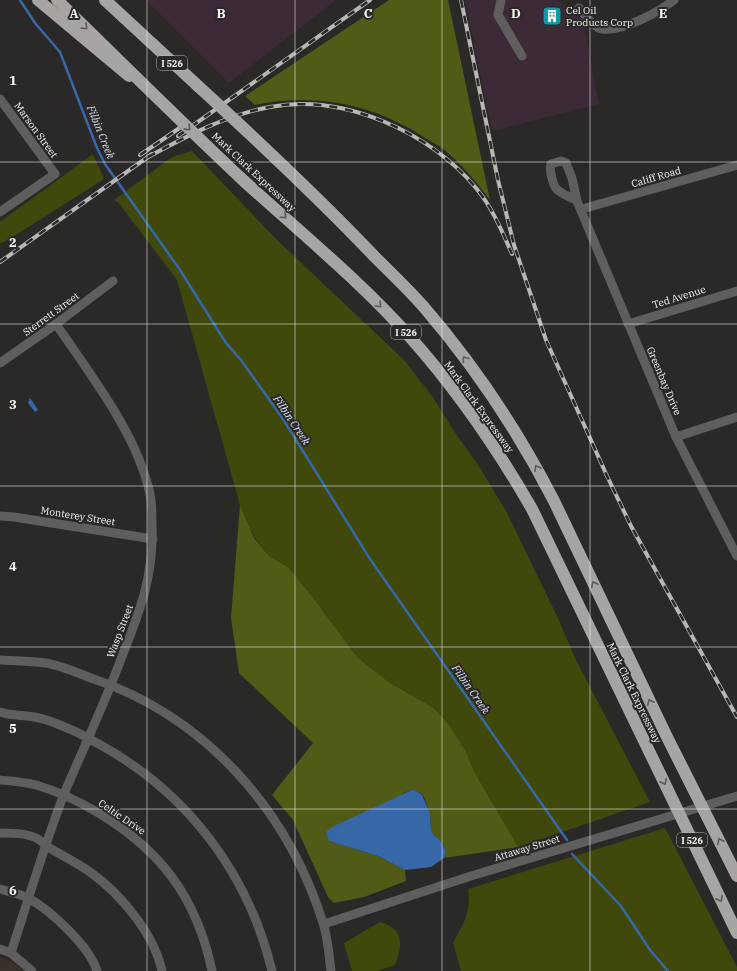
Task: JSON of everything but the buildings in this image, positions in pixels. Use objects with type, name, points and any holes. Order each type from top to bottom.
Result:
[{"type":"highway","points":[[38,0],[172,112]]},
{"type":"highway","name":"Mark Clark Expressway","points":[[57,0],[172,112],[387,313],[432,364],[484,431],[502,457],[532,509],[737,933]]},
{"type":"highway","name":"Mark Clark Expressway","points":[[105,0],[263,145],[400,281],[449,337],[485,385],[533,462],[554,501],[667,737],[737,876]]},
{"type":"highway","points":[[113,0],[146,39]]},
{"type":"street","points":[[500,0],[498,15],[522,56]]},
{"type":"street","points":[[658,0],[661,9]]},
{"type":"street","points":[[579,8],[596,27],[602,29],[615,28],[646,19],[674,0]]},
{"type":"street","name":"Marson Street","points":[[0,99],[55,174],[0,212]]},
{"type":"street","name":"Califf Road","points":[[582,209],[737,165]]},
{"type":"street","name":"Greenbay Drive","points":[[577,201],[582,209],[628,324],[676,437],[737,556]]},
{"type":"street","name":"Sterrett Street","points":[[0,363],[56,324],[113,281]]},
{"type":"street","name":"Ted Avenue","points":[[628,324],[737,291]]},
{"type":"street","name":"Wasp Street","points":[[11,953],[45,846],[64,795],[111,685],[141,608],[150,572],[152,539],[151,501],[139,461],[112,406],[56,324]]},
{"type":"street","points":[[676,437],[737,417]]},
{"type":"street","name":"Monterey Street","points":[[0,516],[152,539]]},
{"type":"street","points":[[0,660],[47,663],[111,685],[155,705],[214,748],[250,786],[271,816],[304,873],[324,924],[331,971]]},
{"type":"street","points":[[0,712],[55,723],[88,739],[143,771],[178,802],[199,823],[232,871],[248,899],[260,929],[272,971]]},
{"type":"street","name":"Celtic Drive","points":[[0,780],[36,785],[64,795],[110,820],[137,839],[161,862],[185,896],[202,931],[212,971]]},
{"type":"street","name":"Attaway Street","points":[[324,924],[471,876],[737,796]]},
{"type":"street","points":[[0,832],[20,834],[37,838],[45,846],[91,872],[122,900],[143,928],[158,954],[162,971]]},
{"type":"street","points":[[0,889],[29,898],[49,912],[80,942],[97,971]]},
{"type":"street","points":[[0,949],[11,953],[32,971]]},
{"type":"shaded area","points":[[146,0],[336,0],[229,83]]},
{"type":"shaded area","points":[[465,0],[557,0],[583,20],[599,104],[492,131]]},
{"type":"shaded area","points":[[0,957],[15,964],[23,971],[0,971]]},
{"type":"green space","points":[[389,0],[448,0],[490,200],[465,169],[444,149],[400,123],[360,108],[340,103],[298,100],[255,105],[245,96]]},
{"type":"green space","points":[[192,151],[276,239],[404,360],[432,396],[480,468],[506,511],[557,616],[576,660],[650,802],[518,847],[475,773],[466,752],[450,726],[434,708],[390,683],[358,658],[308,591],[288,567],[270,557],[254,537],[240,505],[177,280],[118,202],[114,200],[172,157]]},
{"type":"green space","points":[[93,154],[104,179],[11,238],[1,243],[0,242],[0,222]]},
{"type":"green space","points":[[240,505],[254,538],[270,557],[288,567],[308,591],[358,658],[390,683],[434,708],[450,726],[466,752],[475,773],[518,847],[444,858],[446,851],[440,840],[431,831],[430,813],[423,795],[414,789],[404,793],[329,841],[378,856],[405,870],[406,881],[364,897],[334,903],[328,897],[293,820],[272,795],[313,743],[239,673],[231,618]]},
{"type":"green space","points":[[665,828],[737,967],[737,971],[461,971],[453,943],[466,918],[469,898],[468,889]]},
{"type":"green space","points":[[380,922],[394,929],[400,939],[398,958],[395,965],[377,971],[352,971],[344,943]]},
{"type":"water","points":[[30,398],[38,410],[35,412],[28,403]]},
{"type":"water","points":[[414,789],[422,795],[430,813],[431,831],[440,840],[446,851],[444,858],[431,867],[405,870],[378,856],[329,841],[326,832],[334,826]]},
{"type":"waterway","name":"Filbin Creek","points":[[20,0],[35,23],[60,52],[97,148],[105,164],[180,270],[226,343],[241,360],[283,419],[370,559],[567,840]]},
{"type":"waterway","name":"Filbin Creek","points":[[572,854],[621,906],[650,950],[668,971]]},
{"type":"railway","points":[[178,136],[370,0]]},
{"type":"railway","points":[[461,0],[498,180],[514,245],[546,340],[631,526],[737,717]]},
{"type":"railway","points":[[148,157],[207,127],[238,115],[270,107],[298,104],[327,106],[355,112],[383,121],[410,134],[435,150],[457,168],[482,195],[512,254]]},
{"type":"railway","points":[[140,155],[181,127]]},
{"type":"railway","points":[[0,262],[152,154]]},
{"type":"place","name":"Cel Oil Products Corp","points":[[552,16]]}]
